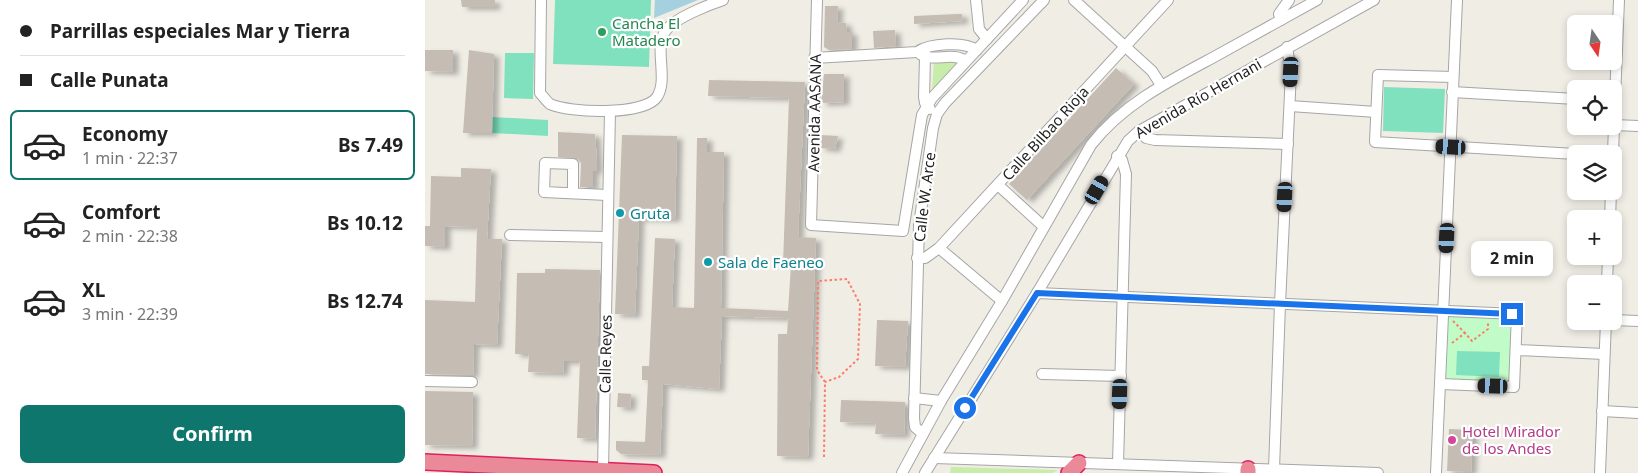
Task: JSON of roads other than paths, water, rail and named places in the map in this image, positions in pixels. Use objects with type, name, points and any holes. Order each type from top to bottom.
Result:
[{"type":"highway","points":[[425,462],[654,473]]},
{"type":"street","points":[[541,0],[539,93],[550,104],[578,109],[610,111],[633,109],[647,105],[656,98],[660,89],[661,43],[665,31],[671,24],[723,0]]},
{"type":"street","name":"Avenida AASANA","points":[[817,0],[811,225],[903,231]]},
{"type":"street","points":[[977,0],[979,29],[987,39]]},
{"type":"street","name":"Calle W. Arce","points":[[903,231],[919,127],[927,106],[1023,0]]},
{"type":"street","name":"Calle W. Arce","points":[[923,434],[915,427],[914,398],[917,258],[933,128],[937,114],[945,103],[1044,0]]},
{"type":"street","points":[[1074,0],[1152,71],[1161,85]]},
{"type":"street","name":"Calle Bilbao Rioja","points":[[917,258],[925,258],[939,248],[1167,0]]},
{"type":"street","points":[[1281,20],[1279,14],[1289,0]]},
{"type":"street","name":"Avenida Río Hernani","points":[[901,473],[1091,145],[1101,132],[1133,104],[1161,85],[1317,0]]},
{"type":"street","name":"Avenida Río Hernani","points":[[925,473],[1037,293],[1117,156],[1128,141],[1139,131],[1287,47],[1375,0]]},
{"type":"street","points":[[1436,473],[1445,314],[1457,0]]},
{"type":"street","points":[[1615,80],[1619,0]]},
{"type":"street","points":[[937,114],[927,106],[924,97],[921,55],[929,47],[967,45],[977,50]]},
{"type":"street","points":[[1275,470],[1280,304],[1291,62],[1287,47]]},
{"type":"street","points":[[815,58],[921,55],[958,56],[967,61]]},
{"type":"street","points":[[1453,77],[1379,75],[1375,142],[1567,153]]},
{"type":"street","points":[[1452,92],[1567,98]]},
{"type":"street","points":[[1289,106],[1376,112]]},
{"type":"street","name":"Calle Reyes","points":[[603,470],[610,111]]},
{"type":"street","points":[[1622,125],[1638,126]]},
{"type":"street","points":[[1139,131],[1146,138],[1155,140],[1288,144]]},
{"type":"street","points":[[1117,156],[1122,160],[1126,174],[1118,464]]},
{"type":"street","points":[[998,185],[1044,227]]},
{"type":"street","points":[[573,193],[607,195]]},
{"type":"street","points":[[510,235],[607,237]]},
{"type":"street","points":[[939,248],[1002,301]]},
{"type":"street","points":[[1037,293],[1280,304],[1445,314],[1517,314],[1514,387],[1441,384]]},
{"type":"street","points":[[1622,320],[1638,321]]},
{"type":"street","points":[[1600,473],[1606,330]]},
{"type":"street","points":[[1516,350],[1605,354]]},
{"type":"street","points":[[1042,374],[1121,376]]},
{"type":"street","points":[[425,381],[472,382]]},
{"type":"street","points":[[914,398],[941,401]]},
{"type":"street","points":[[1602,411],[1638,413]]},
{"type":"street","points":[[934,458],[1074,468],[1118,464],[1248,471],[1378,473]]},
{"type":"water","points":[[655,0],[698,0],[654,18]]},
{"type":"place","name":"Cancha El Matadero","points":[[602,32]]},
{"type":"place","name":"Gruta","points":[[620,213]]},
{"type":"place","name":"Sala de Faeneo","points":[[708,262]]},
{"type":"place","name":"Hotel Mirador de los Andes","points":[[1452,440]]}]
